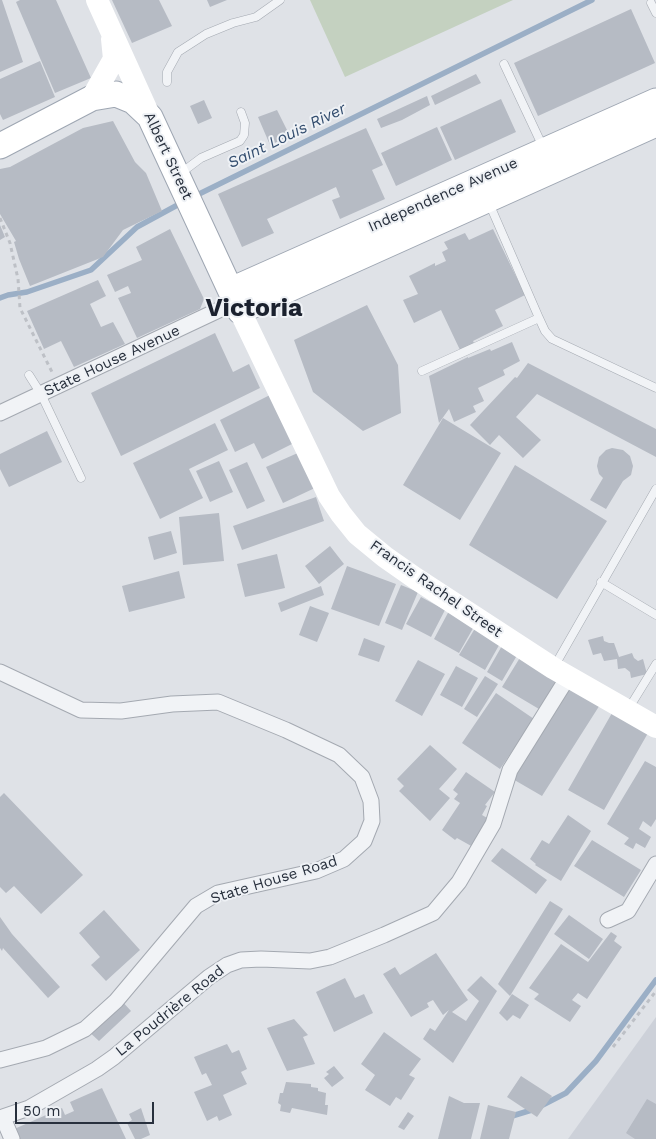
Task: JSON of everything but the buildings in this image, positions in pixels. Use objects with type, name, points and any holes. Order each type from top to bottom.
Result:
[{"type":"main road","name":"Albert Street","points":[[97,0],[184,191],[231,303]]},
{"type":"main road","points":[[92,98],[114,59],[112,33]]},
{"type":"main road","points":[[0,146],[92,98],[116,94],[133,101],[150,117]]},
{"type":"main road","name":"Independence Avenue","points":[[231,303],[545,151],[656,102]]},
{"type":"main road","name":"Independence Avenue","points":[[231,303],[488,200],[656,124]]},
{"type":"main road","name":"Francis Rachel Street","points":[[231,303],[329,496],[357,534],[407,573],[560,673],[656,727]]},
{"type":"street","name":"State House Avenue","points":[[0,413],[231,303]]},
{"type":"street","name":"State House Road","points":[[0,672],[80,710],[121,711],[172,704],[218,702],[286,730],[339,755],[362,777],[371,801],[372,822],[364,841],[344,859],[316,871],[218,893],[196,906],[116,1001],[85,1029],[46,1048],[0,1060]]},
{"type":"street","name":"La Poudrière Road","points":[[1,1118],[29,1108],[97,1069],[209,977],[227,965],[241,960],[261,958],[310,961],[330,956],[433,913],[459,882],[492,824],[510,770],[560,673]]},
{"type":"street","points":[[608,920],[628,911],[656,864]]},
{"type":"street","points":[[1,1118],[12,1139]]},
{"type":"lane","points":[[167,82],[167,72],[178,52],[206,34],[233,23],[256,17],[280,0]]},
{"type":"lane","points":[[651,3],[656,13]]},
{"type":"lane","points":[[504,64],[545,151]]},
{"type":"lane","points":[[184,191],[201,158],[240,141],[244,135],[245,124],[241,112]]},
{"type":"lane","points":[[488,200],[539,318],[545,331],[552,339],[656,388]]},
{"type":"lane","points":[[422,371],[539,318]]},
{"type":"lane","points":[[29,375],[41,394],[81,478]]},
{"type":"lane","points":[[560,673],[601,582],[656,488]]},
{"type":"lane","points":[[601,582],[656,615]]},
{"type":"lane","points":[[628,710],[656,664]]},
{"type":"path","points":[[0,218],[10,243],[18,278],[20,308],[59,386]]},
{"type":"path","points":[[613,1047],[656,991]]},
{"type":"shaded area","points":[[656,1017],[656,1139],[568,1139]]},
{"type":"green space","points":[[310,0],[513,0],[345,77]]},
{"type":"waterway","name":"Saint Louis River","points":[[193,197],[592,0]]},
{"type":"waterway","name":"Saint Louis River","points":[[0,298],[27,292],[91,270],[137,227],[183,202]]},
{"type":"waterway","points":[[512,1116],[535,1109],[566,1093],[596,1061],[656,980]]},
{"type":"district","name":"Victoria","points":[[254,309]]}]
